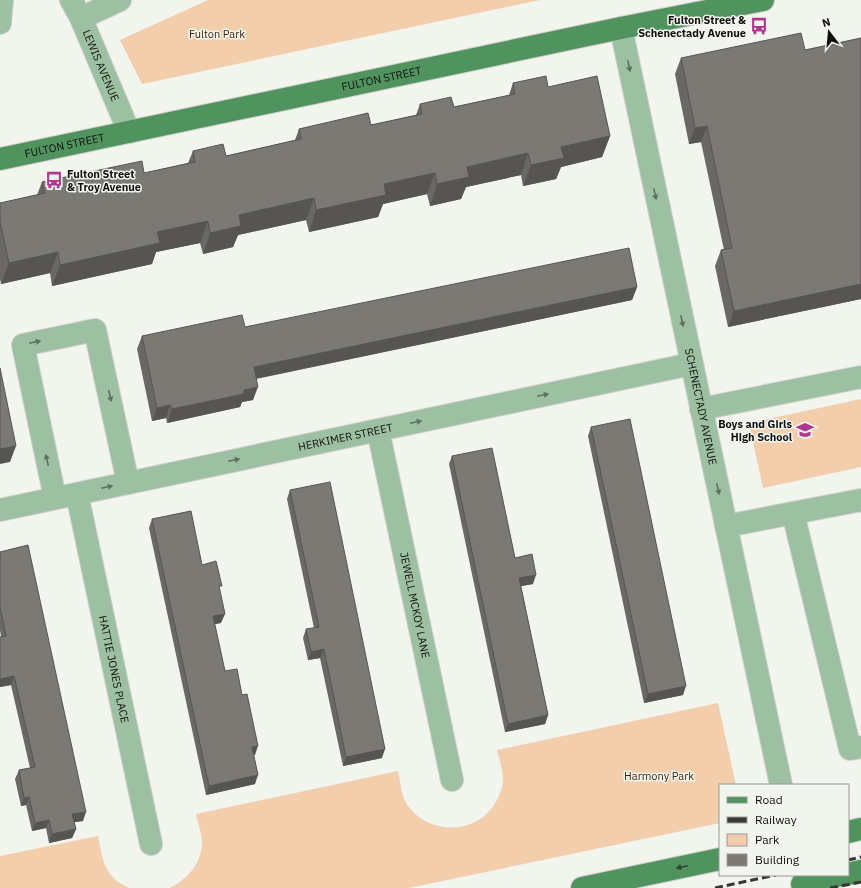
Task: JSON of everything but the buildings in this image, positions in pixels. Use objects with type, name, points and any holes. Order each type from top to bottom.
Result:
[{"type":"main road","name":"FULTON STREET","points":[[0,159],[621,28],[763,0]]},
{"type":"main road","points":[[849,832],[861,829]]},
{"type":"main road","points":[[582,888],[719,859]]},
{"type":"main road","points":[[849,874],[861,871]]},
{"type":"main road","points":[[801,882],[835,876]]},
{"type":"street","points":[[0,23],[2,0]]},
{"type":"street","points":[[76,9],[120,0]]},
{"type":"street","name":"LEWIS AVENUE","points":[[76,9],[129,132]]},
{"type":"street","name":"SCHENECTADY AVENUE","points":[[621,28],[781,784]]},
{"type":"street","points":[[55,498],[23,345],[66,336],[96,330],[128,483]]},
{"type":"street","name":"HERKIMER STREET","points":[[0,510],[691,364]]},
{"type":"street","points":[[701,409],[861,377]]},
{"type":"street","name":"JEWELL MCKOY LANE","points":[[378,430],[452,780]]},
{"type":"street","name":"HATTIE JONES PLACE","points":[[77,494],[151,844]]},
{"type":"street","points":[[726,526],[861,500]]},
{"type":"street","points":[[793,513],[850,749],[861,747]]},
{"type":"green space","name":"Fulton Park","points":[[208,0],[540,0],[142,84],[120,40]]},
{"type":"green space","points":[[861,399],[861,467],[763,488],[749,423]]},
{"type":"green space","name":"Harmony Park","points":[[718,703],[736,784],[719,784],[719,823],[409,888],[170,888],[192,871],[199,859],[202,841],[196,814],[398,771],[405,801],[409,808],[419,817],[429,823],[440,826],[451,828],[462,826],[473,823],[482,818],[490,810],[498,798],[503,780],[502,768],[497,750]]},
{"type":"green space","points":[[98,836],[101,853],[106,867],[115,879],[121,884],[130,888],[0,888],[0,856]]},
{"type":"railway","points":[[849,860],[861,857]]},
{"type":"railway","points":[[715,888],[771,876]]},
{"type":"railway","points":[[830,888],[861,882]]},
{"type":"place","name":"Fulton Street & Schenectady Avenue","points":[[759,26]]},
{"type":"place","name":"Fulton Street & Troy Avenue","points":[[54,180]]},
{"type":"place","name":"Boys and Girls High School","points":[[805,430]]}]
